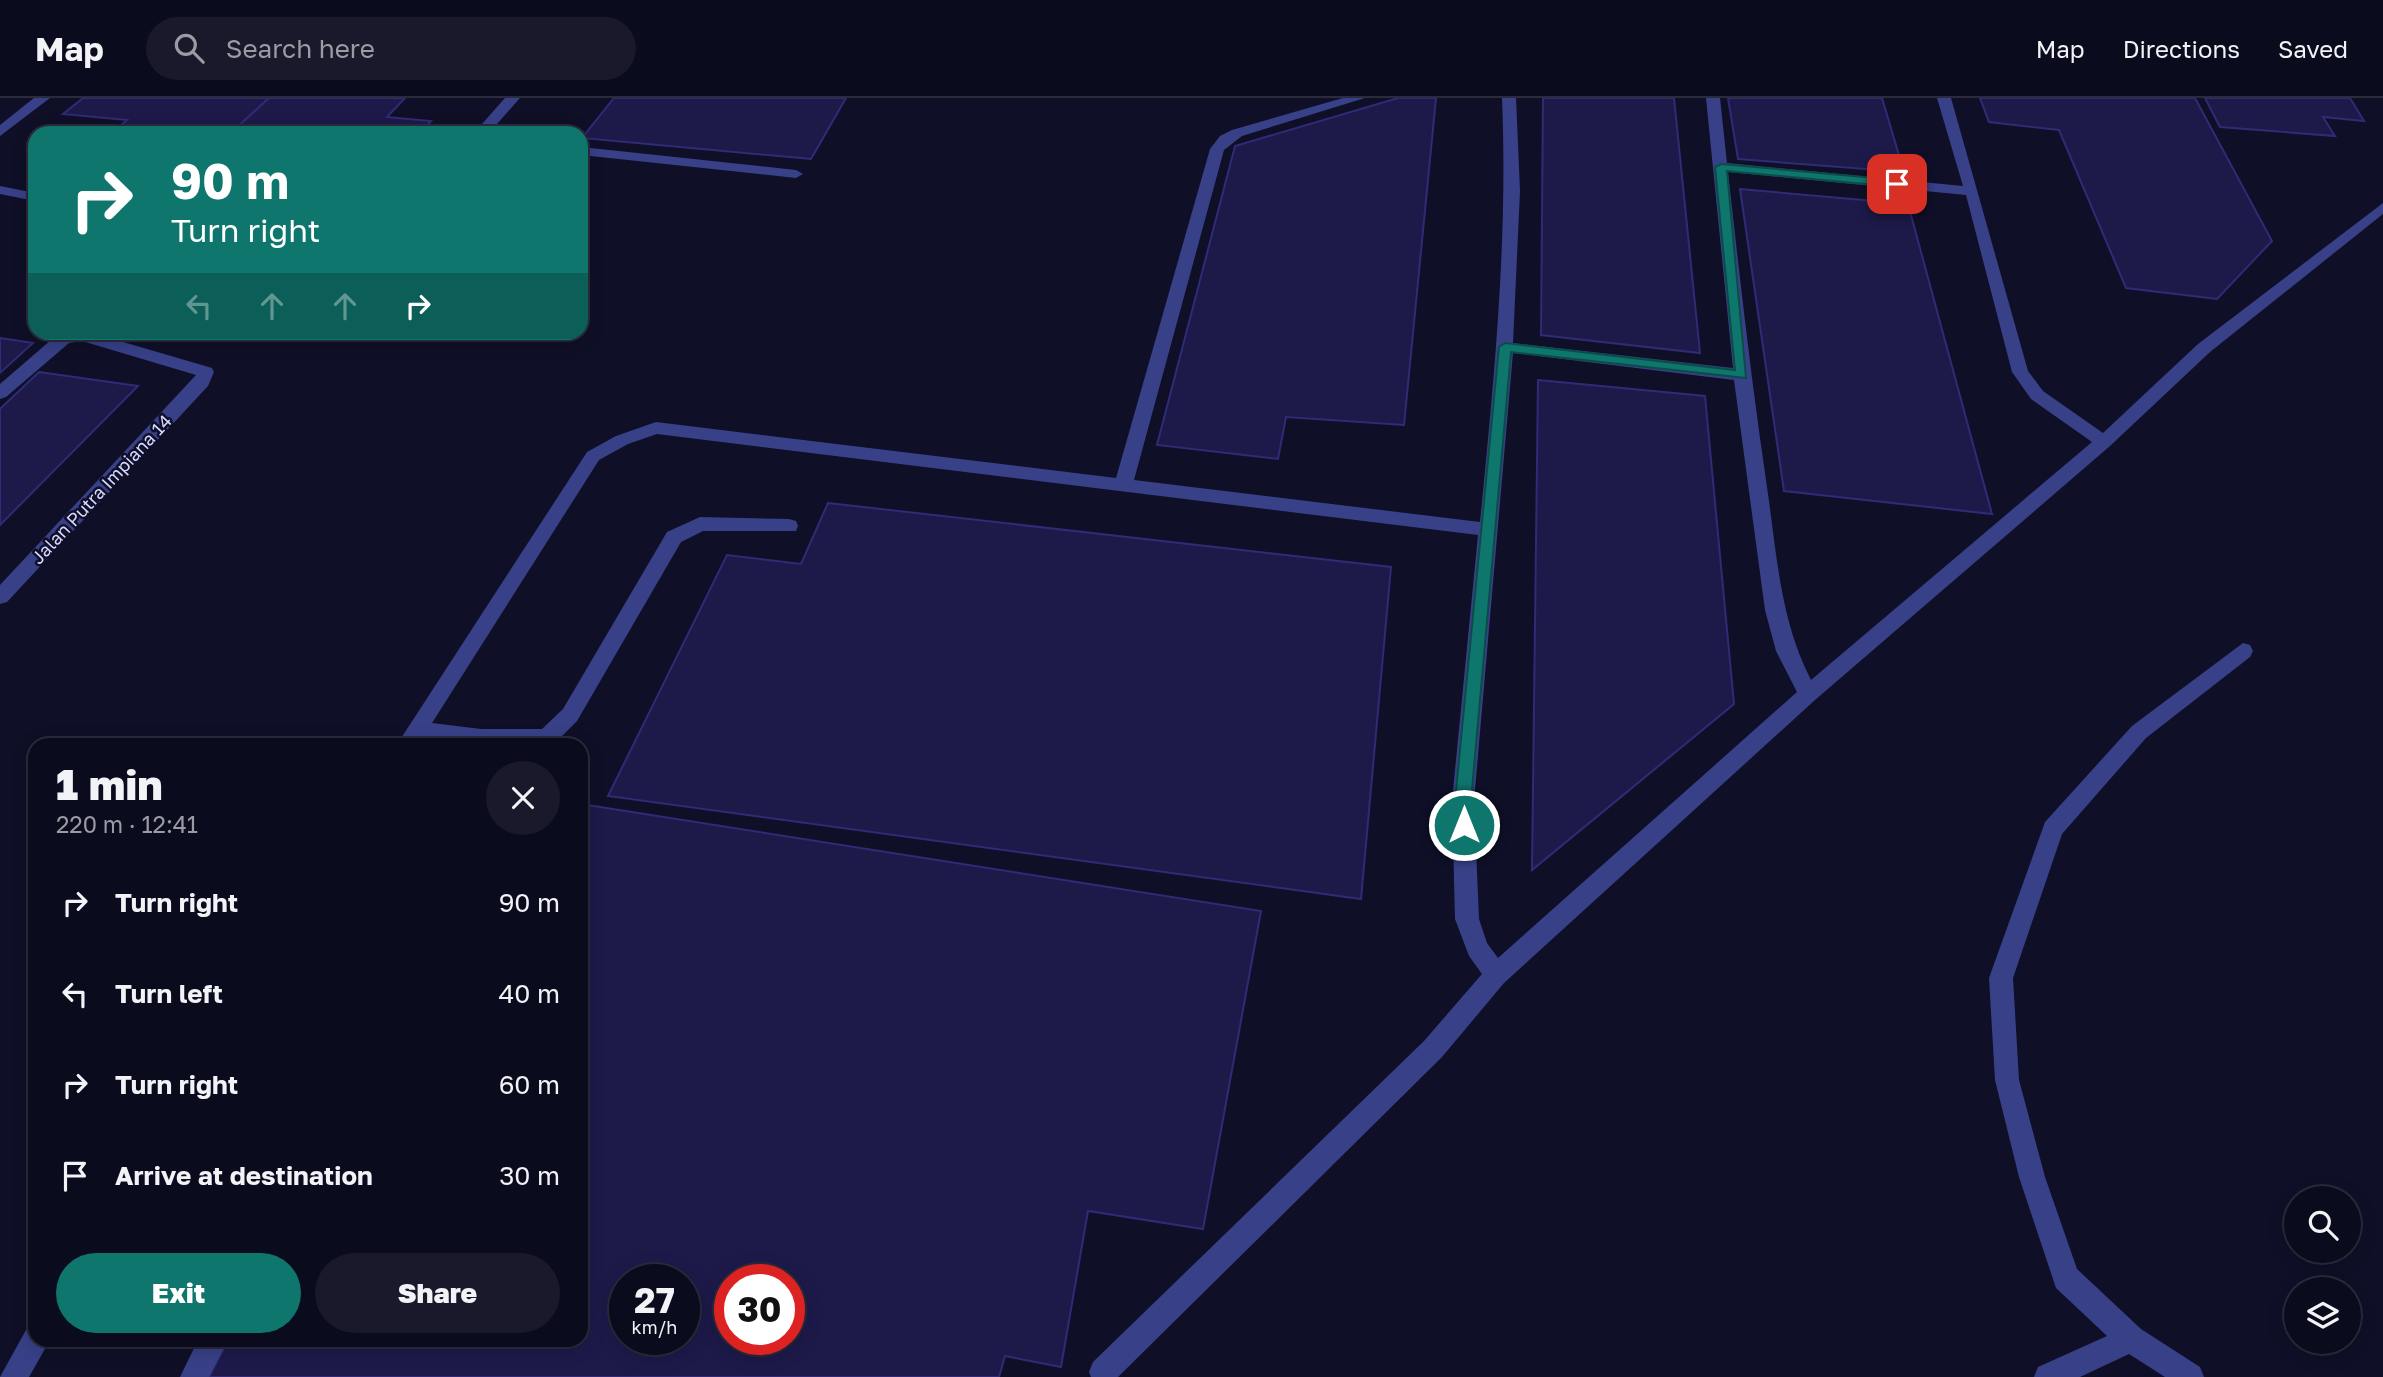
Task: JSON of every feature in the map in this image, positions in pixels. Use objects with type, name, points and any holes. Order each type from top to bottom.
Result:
[{"type":"street","points":[[0,132],[43,98]]},
{"type":"street","points":[[487,126],[513,98]]},
{"type":"street","points":[[1123,486],[1217,149],[1225,139],[1237,133],[1358,98]]},
{"type":"street","points":[[1496,975],[1477,948],[1468,919],[1463,801],[1505,347],[1513,191],[1509,98]]},
{"type":"street","points":[[1713,98],[1742,375],[1774,610],[1786,651],[1808,694]]},
{"type":"street","points":[[1944,98],[2021,372],[2037,395],[2104,442]]},
{"type":"street","points":[[588,152],[796,174]]},
{"type":"street","points":[[1721,167],[1972,191]]},
{"type":"street","points":[[0,190],[28,196]]},
{"type":"street","points":[[1103,1372],[1433,1049],[1496,975],[1808,694],[2104,442],[2204,348],[2383,207]]},
{"type":"street","name":"Jalan Putra Impiana 14","points":[[0,393],[62,340]]},
{"type":"street","name":"Jalan Putra Impiana 14","points":[[0,597],[202,382],[206,372],[196,366],[97,340]]},
{"type":"street","points":[[1505,347],[1742,375]]},
{"type":"street","points":[[411,738],[593,456],[622,440],[656,428],[1489,530]]},
{"type":"street","points":[[411,738],[547,738],[570,715],[674,537],[700,524],[789,526]]},
{"type":"street","points":[[2189,1377],[2130,1339],[2066,1278],[2032,1177],[2007,1080],[2001,978],[2053,829],[2139,732],[2243,652]]},
{"type":"street","points":[[2048,1377],[2130,1339]]},
{"type":"street","points":[[13,1377],[32,1347]]},
{"type":"street","points":[[194,1377],[210,1347]]},
{"type":"building","points":[[83,98],[269,98],[239,126],[120,126],[127,120],[63,114]]},
{"type":"building","points":[[269,98],[405,98],[387,117],[431,121],[426,126],[239,126]]},
{"type":"building","points":[[614,98],[846,98],[811,159],[588,139],[588,130]]},
{"type":"building","points":[[1398,98],[1436,98],[1404,425],[1286,417],[1278,459],[1157,445],[1235,146]]},
{"type":"building","points":[[1543,98],[1674,98],[1700,353],[1541,335]]},
{"type":"building","points":[[1728,98],[1882,98],[1904,172],[1738,159]]},
{"type":"building","points":[[1980,98],[2195,98],[2272,241],[2217,299],[2126,288],[2059,130],[1989,122]]},
{"type":"building","points":[[2205,98],[2350,98],[2364,121],[2323,117],[2335,136],[2220,127]]},
{"type":"building","points":[[1740,189],[1908,204],[1992,514],[1784,491]]},
{"type":"building","points":[[0,338],[33,343],[0,373]]},
{"type":"building","points":[[39,372],[138,386],[0,525],[0,409]]},
{"type":"building","points":[[1538,380],[1705,396],[1734,704],[1532,870]]},
{"type":"building","points":[[828,503],[1391,567],[1361,899],[608,796],[727,555],[801,564]]},
{"type":"building","points":[[588,805],[1261,911],[1203,1229],[1088,1211],[1061,1367],[1005,1356],[999,1377],[209,1377],[224,1347],[588,1347]]},
{"type":"route","points":[[1464,825],[1463,801],[1505,347],[1742,375],[1721,167],[1897,184]]}]
